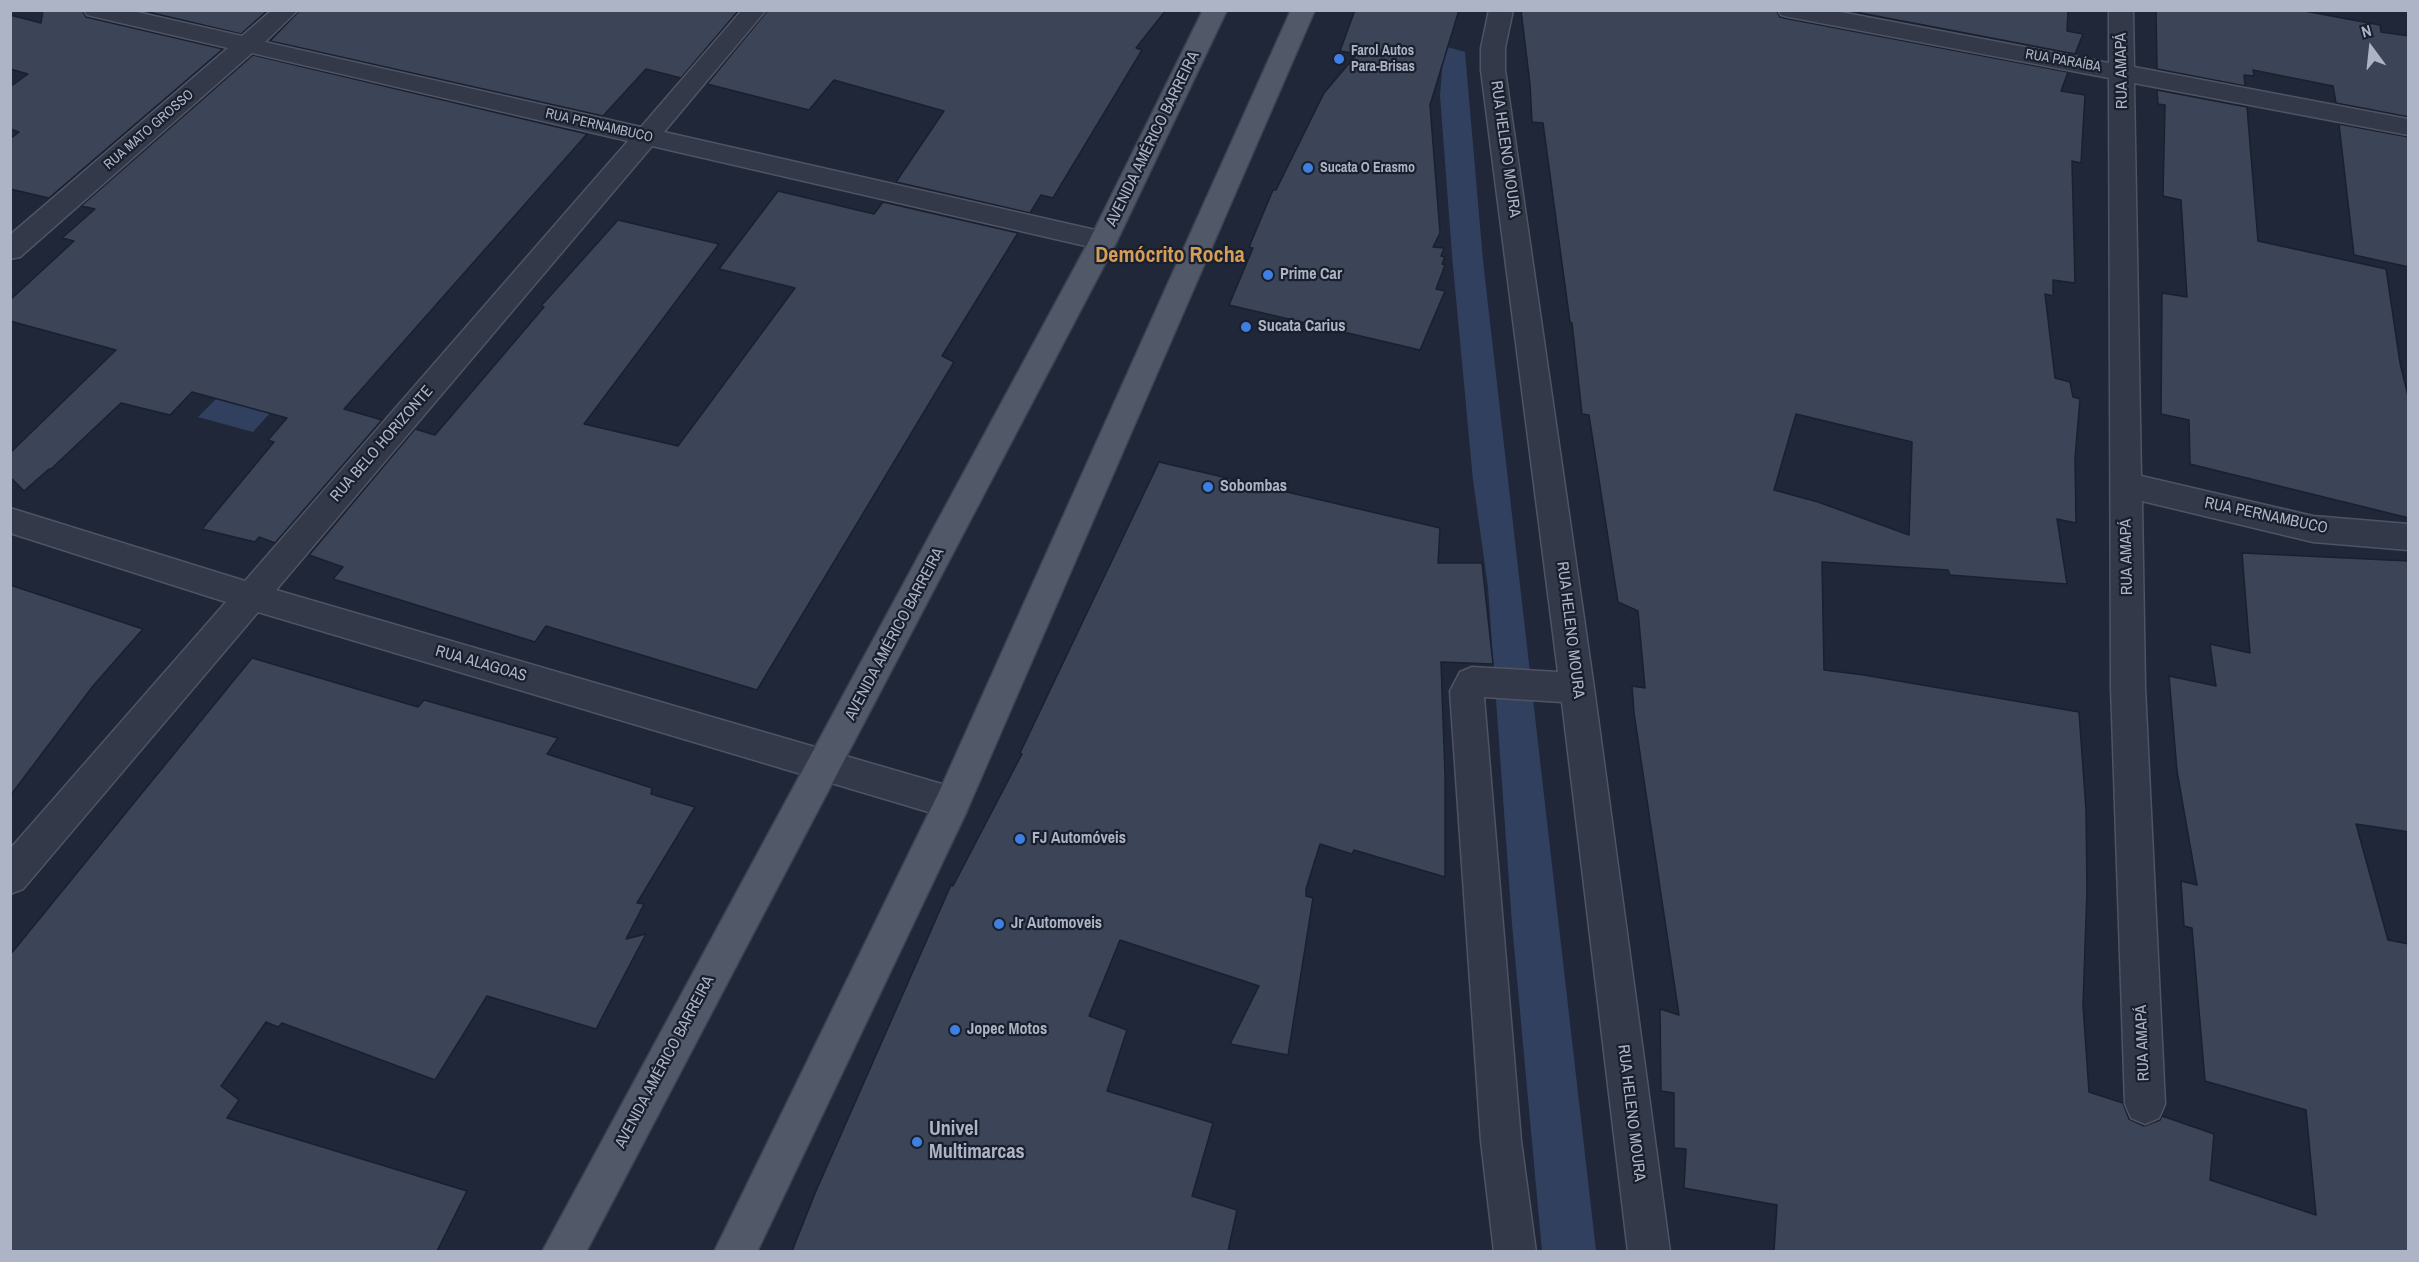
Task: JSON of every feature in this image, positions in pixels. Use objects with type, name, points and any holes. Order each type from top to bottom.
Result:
[{"type":"main road","name":"AVENIDA AMÉRICO BARREIRA","points":[[563,1251],[825,765],[1103,241],[1215,10]]},
{"type":"main road","points":[[735,1251],[952,804],[1303,10]]},
{"type":"street","name":"RUA PERNAMBUCO","points":[[95,10],[1103,241]]},
{"type":"street","name":"RUA MATO GROSSO","points":[[10,250],[287,10]]},
{"type":"street","name":"RUA BELO HORIZONTE","points":[[10,878],[755,10]]},
{"type":"street","name":"RUA HELENO MOURA","points":[[1501,10],[1493,48],[1493,70],[1563,687],[1649,1251]]},
{"type":"street","name":"RUA PARAÍBA","points":[[1789,10],[2409,127]]},
{"type":"street","name":"RUA AMAPÁ","points":[[2121,10],[2128,687],[2145,1104]]},
{"type":"street","name":"RUA PERNAMBUCO","points":[[2126,485],[2313,529],[2409,537]]},
{"type":"street","name":"RUA ALAGOAS","points":[[10,520],[250,596],[952,804]]},
{"type":"street","points":[[1515,1251],[1501,1141],[1467,691],[1472,682],[1563,687]]},
{"type":"water","points":[[1444,46],[1465,52],[1483,261],[1596,1251],[1542,1251],[1512,924],[1488,587],[1473,480],[1452,255],[1440,95]]},
{"type":"water","points":[[216,399],[270,413],[253,432],[198,417]]},
{"type":"building","points":[[43,10],[82,10],[86,17],[223,49],[49,198],[10,189],[10,139],[19,132],[10,129],[10,87],[28,74],[10,69],[10,15],[41,23]]},
{"type":"building","points":[[140,10],[268,10],[241,34]]},
{"type":"building","points":[[300,10],[739,10],[681,78],[646,69],[603,116],[270,41]]},
{"type":"building","points":[[768,10],[1166,10],[1136,48],[1142,50],[1053,198],[1041,195],[1030,213],[896,182],[944,111],[834,80],[809,110],[707,84]]},
{"type":"building","points":[[1355,10],[1459,10],[1430,105],[1440,233],[1433,247],[1444,248],[1441,256],[1445,257],[1442,264],[1445,265],[1436,289],[1445,291],[1420,350],[1229,305],[1253,248],[1249,247],[1273,190],[1276,190],[1324,93],[1357,54],[1340,51]]},
{"type":"building","points":[[1521,10],[1776,10],[1780,17],[1789,19],[2068,72],[2061,91],[2085,95],[2081,163],[2072,161],[2075,283],[2053,280],[2053,296],[2045,294],[2055,378],[2070,382],[2073,397],[2080,399],[2075,458],[2076,523],[2057,519],[2067,584],[1950,575],[1948,570],[1822,562],[1824,670],[2079,712],[2086,810],[2087,889],[2083,1005],[2089,1092],[2123,1103],[2129,1119],[2144,1126],[2160,1120],[2162,1116],[2214,1134],[2210,1180],[2316,1215],[2306,1110],[2205,1081],[2192,928],[2184,926],[2181,881],[2197,885],[2177,771],[2169,676],[2216,686],[2210,644],[2250,653],[2242,553],[2409,561],[2409,832],[2356,824],[2388,940],[2409,944],[2409,1251],[1774,1251],[1777,1205],[1684,1188],[1686,1149],[1674,1148],[1674,1093],[1661,1091],[1660,1009],[1679,1015],[1634,713],[1632,686],[1645,688],[1638,611],[1618,602],[1589,415],[1582,414],[1572,323],[1570,322],[1543,123],[1532,122]],"holes":[[[1796,414],[1912,442],[1909,535],[1818,502],[1774,490]]]},
{"type":"building","points":[[1845,10],[2068,10],[2067,31],[2083,34],[2075,54]]},
{"type":"building","points":[[2156,10],[2299,10],[2380,25],[2381,32],[2409,36],[2409,117],[2336,103],[2333,86],[2253,70],[2254,76],[2244,75],[2245,86],[2157,69]]},
{"type":"building","points":[[253,55],[587,134],[344,409],[382,420],[275,543],[259,537],[255,542],[202,529],[274,442],[268,440],[287,418],[192,392],[170,415],[121,403],[51,469],[24,491],[10,477],[10,453],[116,350],[10,321],[10,300],[74,241],[62,238],[95,209],[81,206]]},
{"type":"building","points":[[2157,90],[2247,107],[2258,241],[2386,269],[2400,363],[2409,400],[2409,518],[2190,464],[2189,420],[2161,414],[2162,293],[2187,297],[2181,200],[2163,196],[2165,105],[2158,104]]},
{"type":"building","points":[[2339,124],[2409,137],[2409,267],[2354,255]]},
{"type":"building","points":[[778,191],[874,214],[883,202],[1018,233],[942,356],[954,362],[757,690],[546,626],[535,642],[333,579],[343,567],[309,555],[415,429],[435,435],[544,307],[541,306],[618,220],[719,244],[584,424],[678,446],[795,288],[719,269]]},
{"type":"building","points":[[1159,462],[1440,528],[1438,563],[1482,563],[1493,664],[1441,662],[1445,774],[1445,877],[1354,850],[1352,854],[1320,844],[1306,889],[1306,896],[1313,898],[1288,1055],[1230,1044],[1259,986],[1120,940],[1089,1016],[1127,1030],[1107,1091],[1213,1123],[1192,1196],[1237,1210],[1228,1251],[792,1251],[816,1191],[951,885],[953,886],[1022,754],[1020,753]]},
{"type":"building","points":[[10,585],[143,629],[93,686],[10,796]]},
{"type":"building","points":[[252,658],[418,707],[424,700],[558,738],[547,754],[652,788],[651,794],[695,807],[637,903],[644,904],[626,939],[646,934],[596,1029],[487,996],[435,1080],[282,1023],[278,1027],[266,1022],[221,1086],[239,1100],[227,1118],[467,1191],[437,1251],[10,1251],[10,955]]},
{"type":"place","name":"Farol Autos Para-Brisas","points":[[1339,59]]},
{"type":"place","name":"Sucata O Erasmo","points":[[1308,168]]},
{"type":"place","name":"Prime Car","points":[[1268,275]]},
{"type":"place","name":"Sucata Carius","points":[[1246,327]]},
{"type":"place","name":"Sobombas","points":[[1208,487]]},
{"type":"place","name":"FJ Automóveis","points":[[1020,839]]},
{"type":"place","name":"Jr Automoveis","points":[[999,924]]},
{"type":"place","name":"Jopec Motos","points":[[955,1030]]},
{"type":"place","name":"Univel Multimarcas","points":[[917,1142]]},
{"type":"district","name":"Demócrito Rocha","points":[[1170,256]]}]
